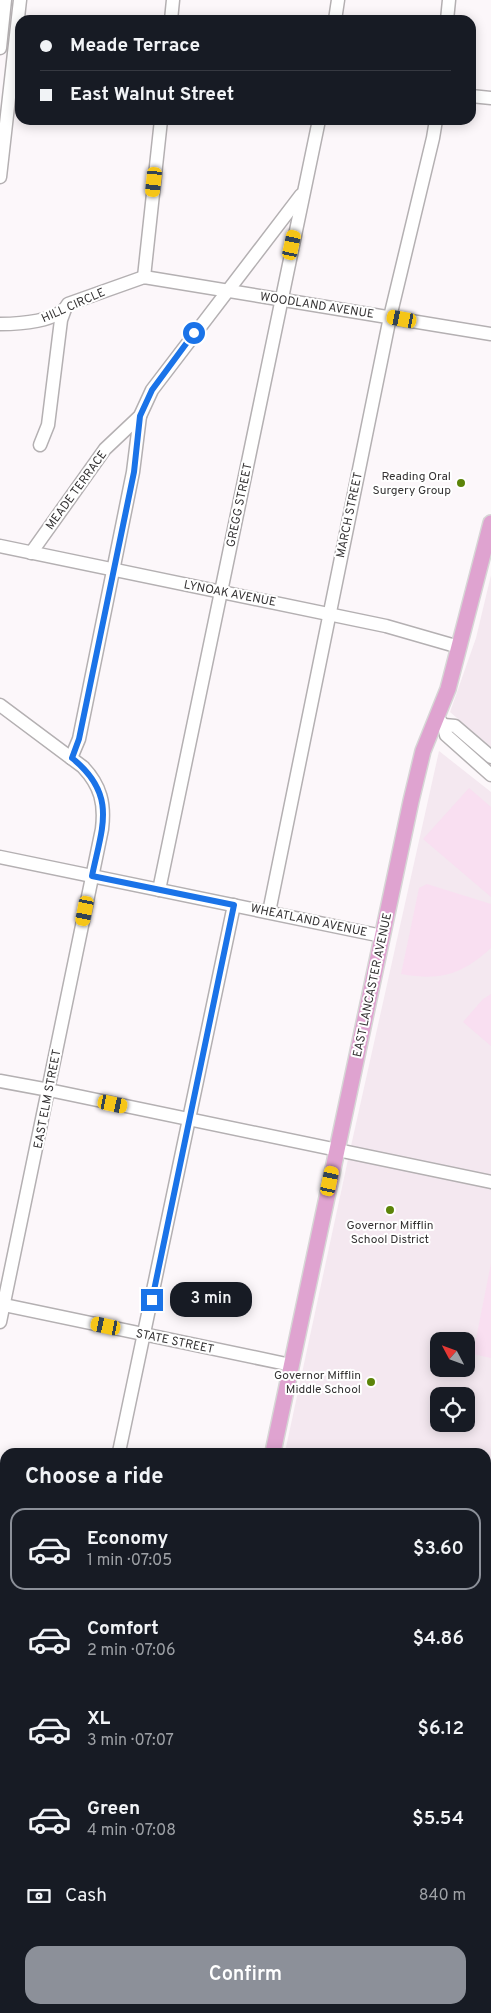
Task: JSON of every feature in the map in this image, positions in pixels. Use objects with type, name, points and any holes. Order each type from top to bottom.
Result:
[{"type":"main road","name":"EAST LANCASTER AVENUE","points":[[275,1448],[382,936],[423,751],[440,721],[491,523]]},
{"type":"street","points":[[0,48],[5,0]]},
{"type":"street","points":[[19,15],[20,0]]},
{"type":"street","points":[[172,15],[173,0]]},
{"type":"street","points":[[336,15],[338,0]]},
{"type":"street","points":[[448,15],[450,0]]},
{"type":"street","points":[[0,42],[15,44]]},
{"type":"street","points":[[0,177],[15,60]]},
{"type":"street","points":[[476,96],[491,98]]},
{"type":"street","points":[[144,277],[160,125]]},
{"type":"street","name":"GREGG STREET","points":[[159,890],[318,125]]},
{"type":"street","name":"MARCH STREET","points":[[269,912],[390,317],[435,125]]},
{"type":"street","name":"MEADE TERRACE","points":[[31,553],[104,449],[140,416],[152,390],[304,192]]},
{"type":"street","name":"WOODLAND AVENUE","points":[[144,277],[491,334]]},
{"type":"street","name":"HILL CIRCLE","points":[[0,324],[33,322],[66,309],[68,304],[144,277]]},
{"type":"street","points":[[40,445],[48,425],[61,320],[66,309]]},
{"type":"street","points":[[72,758],[79,739],[134,472],[140,416]]},
{"type":"street","name":"LYNOAK AVENUE","points":[[0,546],[329,613],[386,626],[459,647]]},
{"type":"street","name":"EAST ELM STREET","points":[[0,705],[83,768],[94,780],[104,811],[49,1090],[2,1304],[0,1322]]},
{"type":"street","points":[[440,721],[455,726],[491,757]]},
{"type":"street","points":[[440,721],[446,735],[491,775]]},
{"type":"street","name":"WHEATLAND AVENUE","points":[[0,857],[382,936]]},
{"type":"street","points":[[120,1448],[234,905]]},
{"type":"street","points":[[0,1081],[491,1182]]},
{"type":"street","name":"STATE STREET","points":[[2,1304],[291,1365]]},
{"type":"shaded area","points":[[491,575],[491,747],[450,712],[476,638]]},
{"type":"shaded area","points":[[439,751],[491,792],[491,1448],[286,1448]]},
{"type":"shaded area","points":[[469,788],[491,807],[491,897],[423,839]]},
{"type":"shaded area","points":[[427,884],[491,904],[491,948],[470,964],[450,974],[428,977],[401,974],[419,888]]},
{"type":"shaded area","points":[[491,994],[491,1046],[463,1022],[483,999]]},
{"type":"shaded area","points":[[491,1263],[491,1358],[475,1354],[475,1344]]},
{"type":"place","name":"Reading Oral Surgery Group","points":[[461,483]]},
{"type":"place","name":"Governor Mifflin School District","points":[[390,1210]]},
{"type":"place","name":"Governor Mifflin Middle School","points":[[371,1382]]},
{"type":"route","points":[[152,1300],[234,905],[92,876],[104,811],[94,780],[72,758],[79,739],[134,472],[140,416],[152,390],[194,333]]}]
